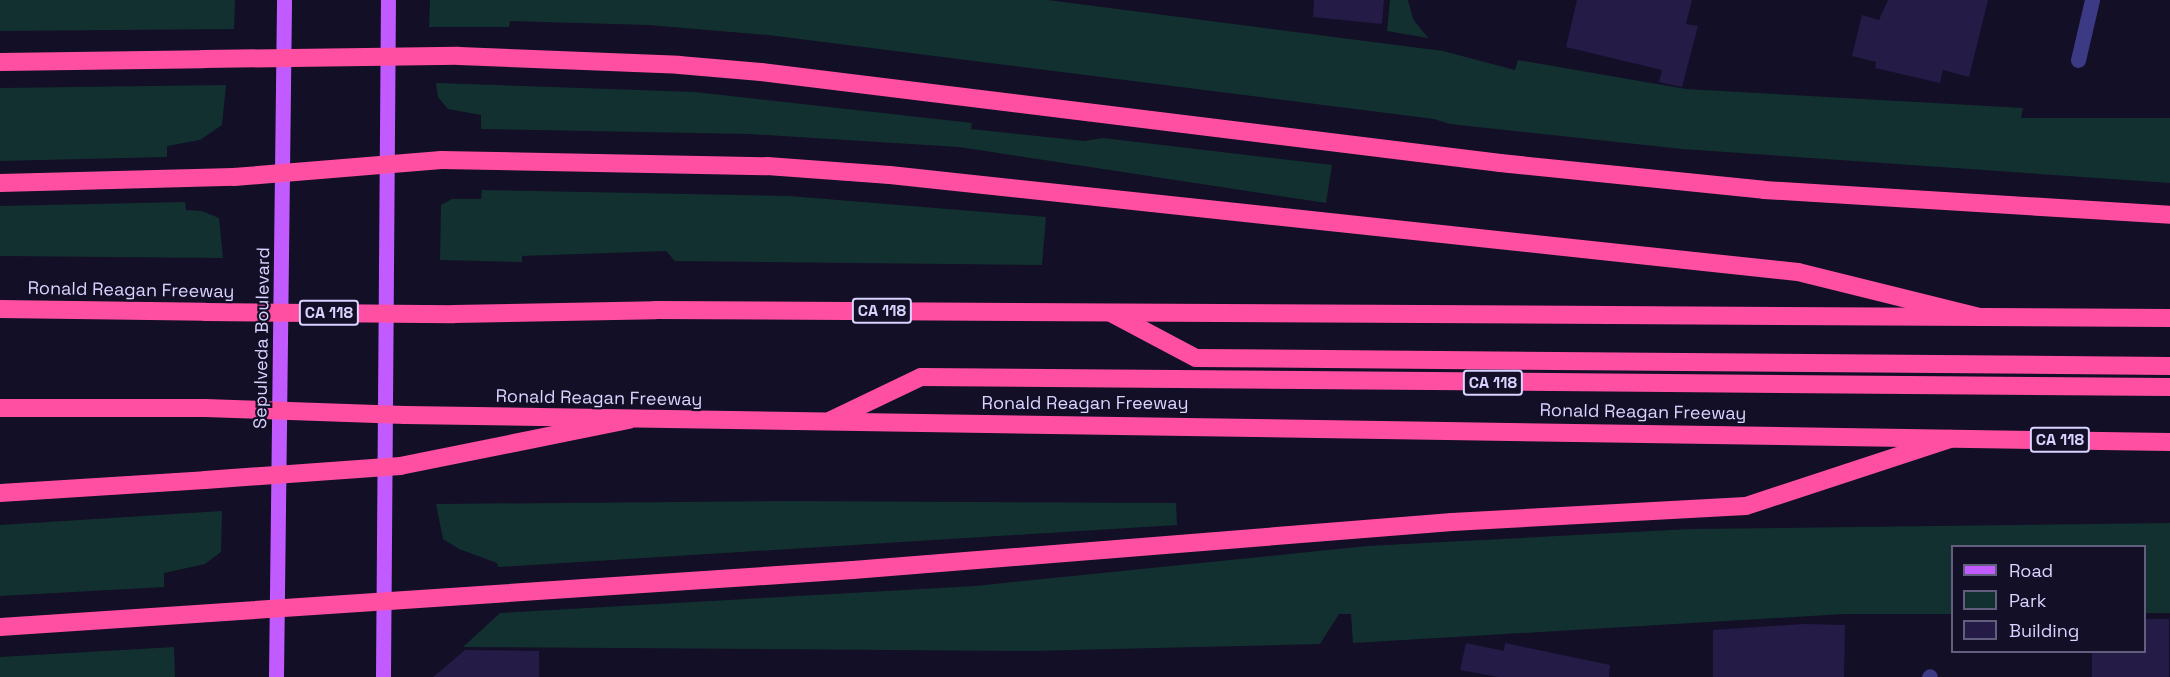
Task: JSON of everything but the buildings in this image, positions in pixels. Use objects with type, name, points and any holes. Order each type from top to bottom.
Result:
[{"type":"highway","points":[[0,62],[459,56],[633,62],[761,72],[1500,164],[1753,189],[2170,215]]},
{"type":"highway","points":[[0,183],[284,173],[446,160],[755,166],[890,175],[1798,272],[1980,317]]},
{"type":"highway","name":"Ronald Reagan Freeway","points":[[0,309],[454,314],[655,310],[2170,318]]},
{"type":"highway","name":"CA 118","points":[[1110,312],[1196,358],[2170,366]]},
{"type":"highway","name":"CA 118","points":[[827,422],[921,377],[2170,387]]},
{"type":"highway","name":"Ronald Reagan Freeway","points":[[0,408],[205,408],[452,417],[2170,442]]},
{"type":"highway","points":[[0,493],[400,466],[628,420]]},
{"type":"highway","points":[[0,627],[277,610],[384,599],[853,570],[1452,522],[1746,506],[1950,439]]},
{"type":"main road","name":"Sepulveda Boulevard","points":[[276,677],[284,173],[284,0]]},
{"type":"main road","points":[[383,677],[388,0]]},
{"type":"street","points":[[2078,60],[2092,0]]},
{"type":"green space","points":[[0,0],[235,0],[234,29],[0,31]]},
{"type":"green space","points":[[430,0],[1048,0],[1443,51],[1515,70],[1518,60],[1686,89],[2023,108],[2021,118],[2170,118],[2170,183],[1682,149],[1450,124],[1434,119],[768,35],[648,25],[510,21],[509,27],[429,27]]},
{"type":"green space","points":[[1390,0],[1408,0],[1413,19],[1428,38],[1387,31]]},
{"type":"green space","points":[[436,83],[695,92],[972,123],[971,129],[1084,141],[1103,138],[1332,165],[1326,203],[959,147],[749,134],[481,129],[481,115],[448,109],[438,97]]},
{"type":"green space","points":[[226,85],[222,125],[200,140],[167,146],[167,157],[0,161],[0,88]]},
{"type":"green space","points":[[482,190],[789,196],[1046,217],[1042,265],[675,261],[666,251],[522,256],[522,262],[440,260],[441,205],[452,199],[481,199]]},
{"type":"green space","points":[[185,202],[186,210],[202,211],[219,218],[223,258],[0,256],[0,206]]},
{"type":"green space","points":[[783,501],[1176,503],[1177,525],[498,567],[497,563],[459,549],[443,539],[436,504]]},
{"type":"green space","points":[[222,511],[221,552],[205,564],[164,573],[164,587],[0,596],[0,525]]},
{"type":"green space","points":[[2170,523],[2170,613],[2146,613],[2146,545],[1951,545],[1951,614],[1845,614],[1353,643],[1351,614],[1339,614],[1320,644],[1030,651],[463,647],[500,613],[975,586],[1367,546],[1690,529]]},
{"type":"green space","points":[[174,647],[175,677],[0,677],[0,657]]}]
